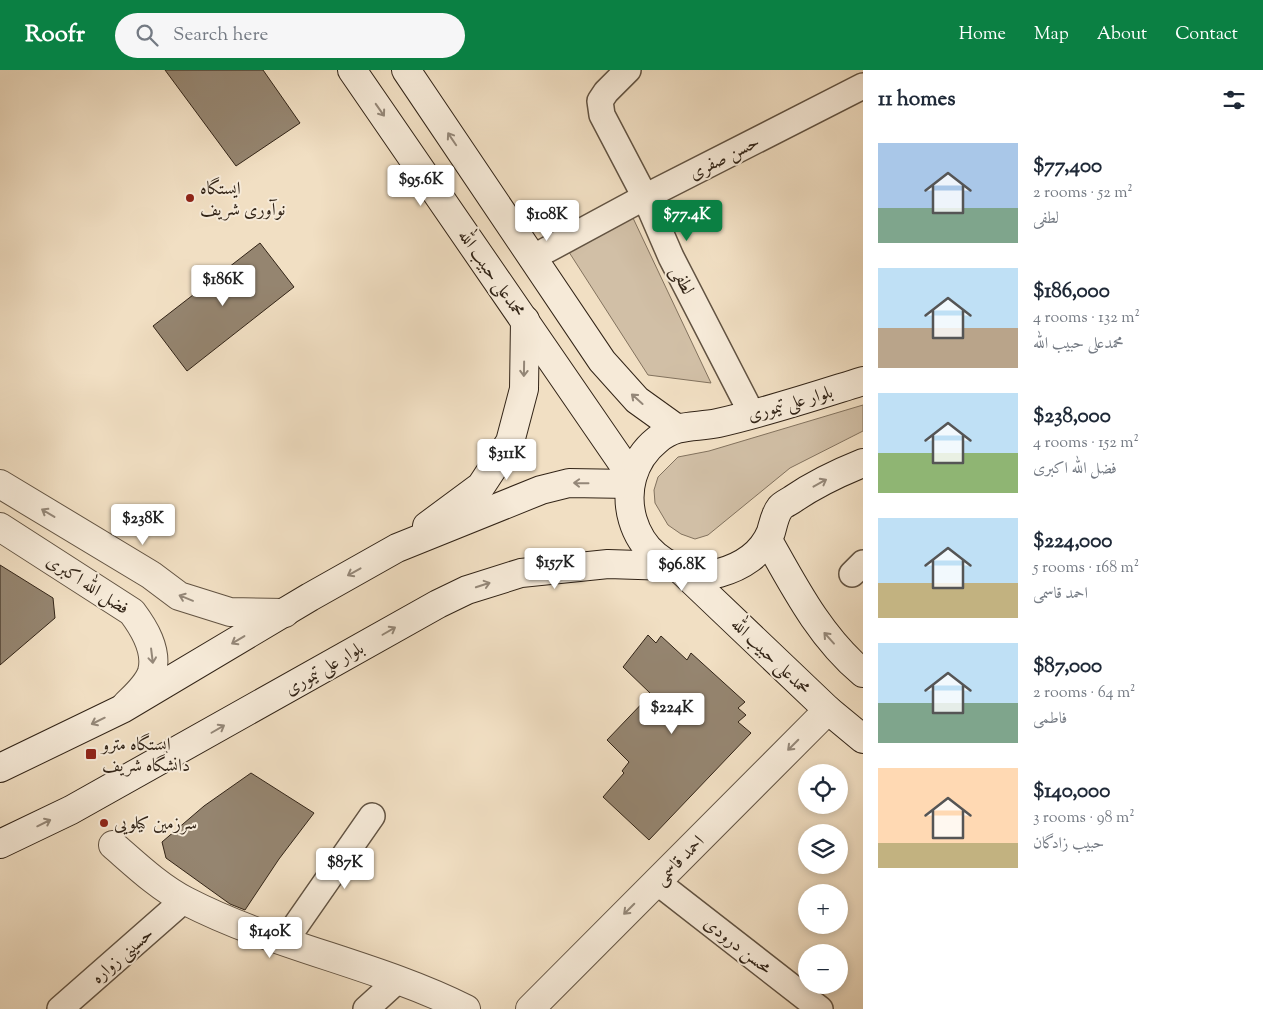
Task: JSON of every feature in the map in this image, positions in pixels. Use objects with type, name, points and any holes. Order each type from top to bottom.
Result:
[{"type":"main road","name":"محمدعلی حبیب الله","points":[[352,70],[525,320],[631,481],[629,508],[636,532],[650,552],[676,568],[828,710],[863,738]]},
{"type":"main road","points":[[397,548],[542,490],[569,483],[631,481],[642,456],[657,440],[676,428],[638,400],[602,361],[406,70]]},
{"type":"main road","points":[[0,768],[122,709],[397,548],[481,486],[510,442],[524,389],[525,320]]},
{"type":"main road","name":"بلوار علی تیموری","points":[[676,428],[716,424],[863,381]]},
{"type":"main road","points":[[863,463],[834,475],[780,508],[768,540],[812,617],[827,637],[863,673]]},
{"type":"main road","points":[[0,484],[151,575],[179,596],[230,612],[285,613]]},
{"type":"main road","name":"فضل الله اکبری","points":[[0,527],[132,612],[146,632],[153,661],[152,673],[144,686],[122,709]]},
{"type":"main road","name":"بلوار علی تیموری","points":[[0,844],[71,810],[438,604],[467,590],[521,573],[608,564],[676,568],[716,574],[736,567],[754,556],[768,540]]},
{"type":"main road","points":[[132,612],[142,609],[150,603],[154,594],[155,584],[151,575]]},
{"type":"main road","name":"احمد قاسمی","points":[[530,1009],[828,710]]},
{"type":"main road","points":[[113,845],[153,880],[184,900],[252,931],[398,980],[466,1009]]},
{"type":"street","name":"لطفی","points":[[628,70],[606,92],[600,101],[602,115],[645,197],[671,257],[752,414]]},
{"type":"street","name":"حسن صفری","points":[[532,258],[645,197],[863,86]]},
{"type":"street","points":[[285,941],[372,816]]},
{"type":"street","name":"محسن درودی","points":[[657,882],[820,1009]]},
{"type":"street","name":"حسینی زواره","points":[[60,1009],[184,900]]},
{"type":"street","points":[[366,1009],[398,980]]},
{"type":"shaded area","points":[[633,218],[711,383],[648,375],[567,249]]},
{"type":"shaded area","points":[[863,405],[863,431],[790,468],[708,535],[695,539],[681,534],[668,525],[655,503],[654,490],[658,477],[678,457],[709,451]]},
{"type":"building","points":[[165,70],[263,70],[300,123],[236,166]]},
{"type":"building","points":[[260,243],[294,287],[187,371],[153,326]]},
{"type":"building","points":[[0,565],[53,598],[55,618],[0,665]]},
{"type":"building","points":[[648,635],[656,643],[661,636],[687,660],[691,653],[745,702],[738,708],[746,715],[738,722],[751,733],[649,840],[603,797],[624,773],[622,771],[629,762],[607,740],[651,694],[623,667]]},
{"type":"building","points":[[251,773],[314,813],[279,859],[245,910],[230,904],[166,858],[162,842],[204,806]]},
{"type":"place","name":"ایستگاه نوآوری شریف","points":[[190,198]]},
{"type":"place","name":"ایستگاه مترو دانشگاه شریف","points":[[91,754]]},
{"type":"place","name":"سرزمین کیلویی","points":[[104,823]]}]
